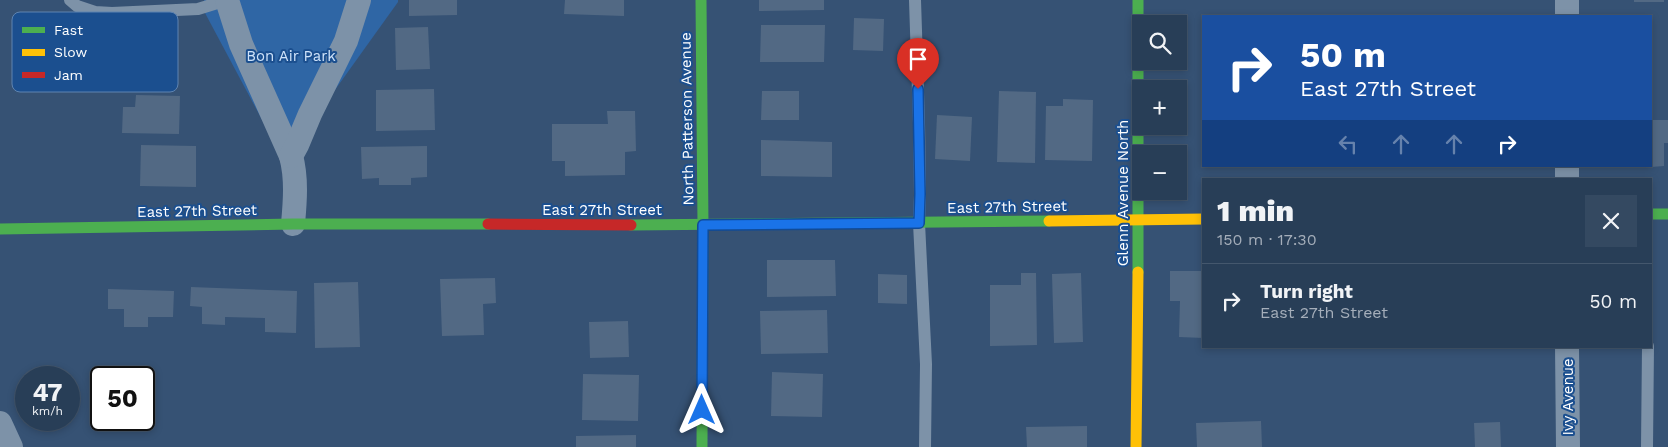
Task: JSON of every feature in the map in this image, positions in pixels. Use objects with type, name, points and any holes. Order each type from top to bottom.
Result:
[{"type":"street","points":[[227,0],[241,44],[291,156],[294,168],[295,202],[293,224]]},
{"type":"street","points":[[291,156],[346,41],[359,0]]},
{"type":"street","name":"North Patterson Avenue","points":[[701,0],[702,447]]},
{"type":"street","name":"Glenn Avenue North","points":[[1136,447],[1139,220],[1138,0]]},
{"type":"street","points":[[1567,0],[1567,15]]},
{"type":"street","points":[[1652,214],[1668,214]]},
{"type":"street","name":"East 27th Street","points":[[0,229],[293,224],[703,225],[1202,219]]},
{"type":"street","name":"Ivy Avenue","points":[[1567,348],[1568,447]]},
{"type":"street","points":[[0,423],[11,447]]},
{"type":"lane","points":[[70,0],[77,6],[95,12]]},
{"type":"lane","points":[[134,12],[198,9],[227,0]]},
{"type":"lane","points":[[915,0],[920,123],[919,223],[926,364],[925,447]]},
{"type":"lane","points":[[1647,447],[1648,348]]},
{"type":"green space","name":"Bon Air Park","points":[[204,0],[398,0],[398,2],[284,161],[205,13]]},
{"type":"building","points":[[409,0],[457,0],[457,15],[409,16]]},
{"type":"building","points":[[565,0],[624,0],[624,16],[564,14]]},
{"type":"building","points":[[759,0],[824,0],[824,10],[759,11]]},
{"type":"building","points":[[1634,0],[1664,0],[1664,2],[1634,2]]},
{"type":"building","points":[[854,18],[884,19],[883,51],[853,50]]},
{"type":"building","points":[[761,25],[825,25],[824,62],[760,62]]},
{"type":"building","points":[[428,27],[430,69],[396,70],[395,28]]},
{"type":"building","points":[[434,89],[435,130],[376,131],[376,90]]},
{"type":"building","points":[[762,91],[799,91],[799,120],[761,120]]},
{"type":"building","points":[[999,91],[1036,92],[1035,163],[997,162]]},
{"type":"building","points":[[136,95],[180,96],[179,134],[122,133],[123,107],[135,107]]},
{"type":"building","points":[[1063,99],[1093,100],[1092,161],[1045,160],[1046,106],[1063,106]]},
{"type":"building","points":[[607,111],[635,111],[636,151],[625,152],[625,175],[565,176],[565,161],[552,161],[552,124],[608,124]]},
{"type":"building","points":[[937,115],[972,117],[970,161],[935,159]]},
{"type":"building","points":[[1652,120],[1668,120],[1668,143],[1664,143],[1664,166],[1652,167]]},
{"type":"building","points":[[761,140],[832,142],[832,177],[761,176]]},
{"type":"building","points":[[141,145],[196,146],[196,187],[140,186]]},
{"type":"building","points":[[427,146],[427,177],[411,178],[411,185],[379,185],[379,178],[362,179],[361,147]]},
{"type":"building","points":[[767,260],[835,260],[836,296],[767,297]]},
{"type":"building","points":[[1170,271],[1202,271],[1202,338],[1179,337],[1180,301],[1170,301]]},
{"type":"building","points":[[1021,273],[1036,273],[1037,345],[990,346],[990,285],[1021,285]]},
{"type":"building","points":[[1081,273],[1083,342],[1054,343],[1052,274]]},
{"type":"building","points":[[878,274],[907,275],[907,304],[878,303]]},
{"type":"building","points":[[495,278],[496,303],[483,304],[484,335],[442,336],[440,279]]},
{"type":"building","points":[[358,282],[360,347],[315,348],[314,283]]},
{"type":"building","points":[[191,287],[297,291],[296,333],[265,332],[265,318],[225,317],[225,325],[202,324],[202,307],[190,306]]},
{"type":"building","points":[[108,289],[174,291],[173,317],[148,317],[148,327],[124,327],[124,309],[108,309]]},
{"type":"building","points":[[827,310],[828,353],[761,354],[760,311]]},
{"type":"building","points":[[628,321],[629,357],[590,358],[589,322]]},
{"type":"building","points":[[772,372],[823,374],[822,417],[771,416]]},
{"type":"building","points":[[583,374],[639,375],[638,421],[582,420]]},
{"type":"building","points":[[1261,421],[1262,447],[1197,447],[1196,423]]},
{"type":"building","points":[[1500,422],[1501,447],[1475,447],[1474,423]]},
{"type":"building","points":[[1087,426],[1087,447],[1027,447],[1026,427]]},
{"type":"building","points":[[636,435],[636,447],[576,447],[576,436]]},
{"type":"traffic: fast","points":[[701,0],[702,447]]},
{"type":"traffic: fast","points":[[1138,0],[1138,272]]},
{"type":"traffic: fast","points":[[1652,214],[1668,214]]},
{"type":"traffic: fast","points":[[631,225],[1049,221]]},
{"type":"traffic: fast","points":[[0,229],[293,224],[488,224]]},
{"type":"traffic: slow","points":[[1049,221],[1202,219]]},
{"type":"traffic: slow","points":[[1136,447],[1138,272]]},
{"type":"traffic: jam","points":[[488,224],[631,225]]},
{"type":"route","points":[[702,410],[703,225],[919,223],[920,123],[918,89]]}]
